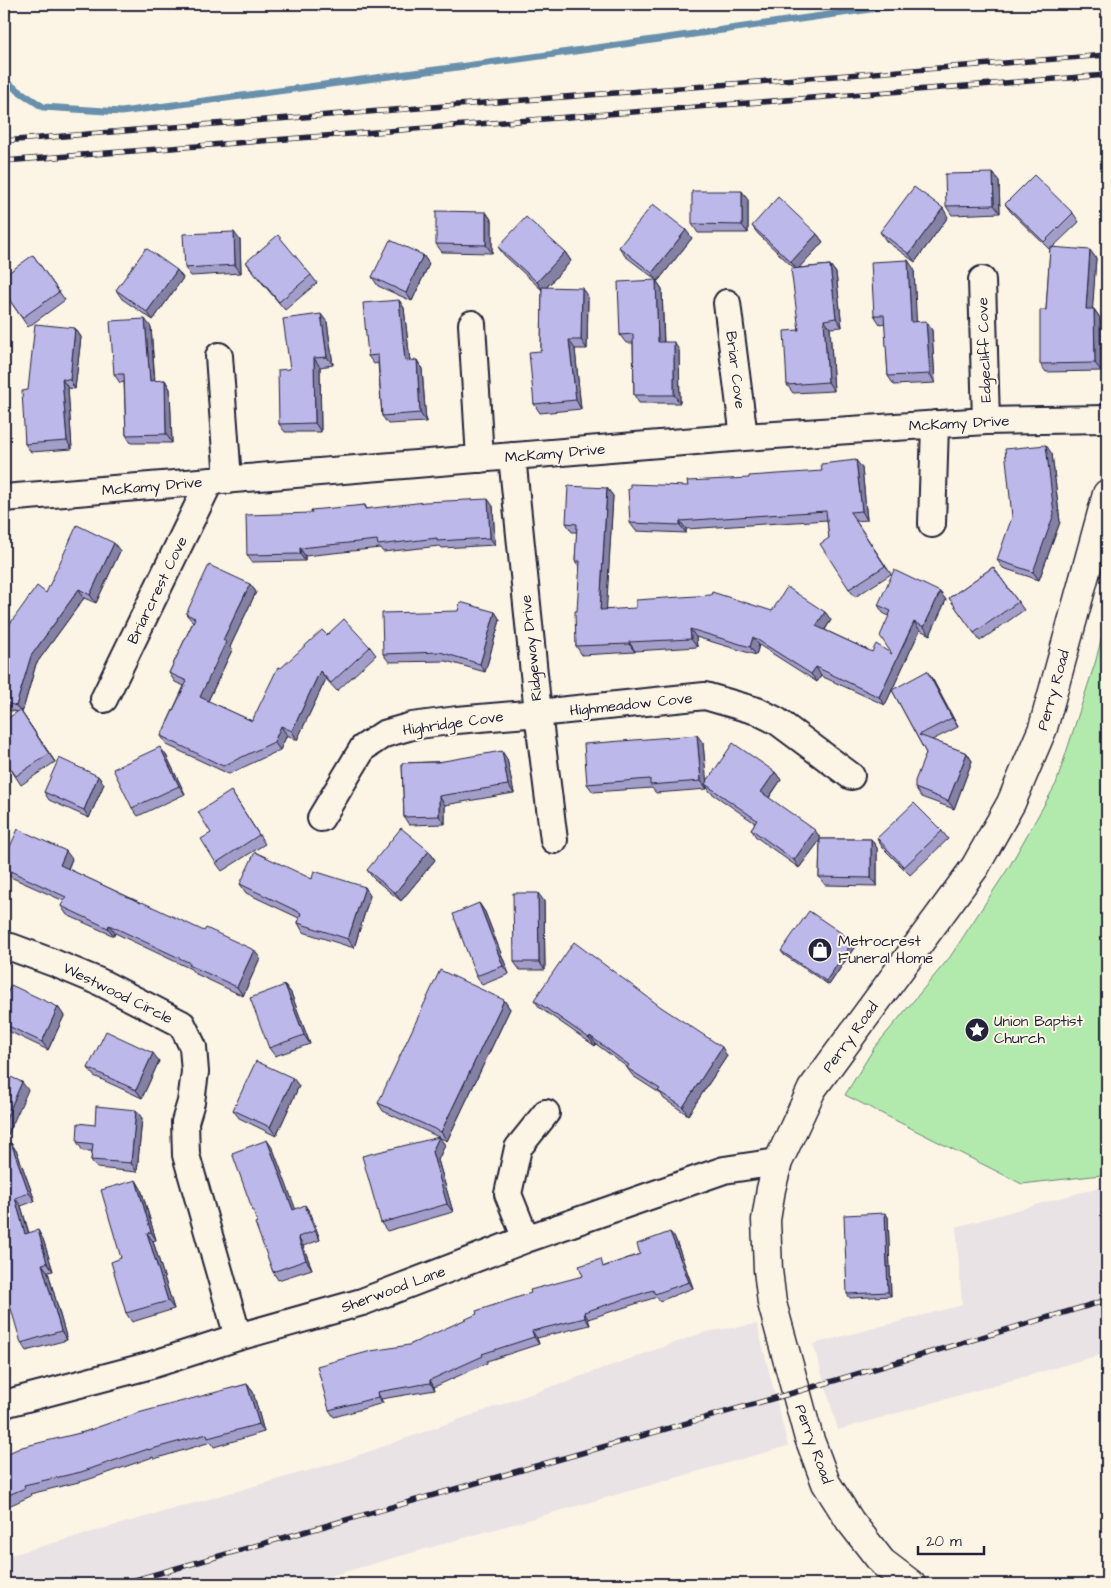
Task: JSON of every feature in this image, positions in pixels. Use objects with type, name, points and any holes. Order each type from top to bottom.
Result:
[{"type":"street","name":"Edgecliff Cove","points":[[982,280],[986,421]]},
{"type":"street","name":"Briar Cove","points":[[727,303],[744,437]]},
{"type":"street","points":[[472,324],[480,459]]},
{"type":"street","points":[[219,356],[219,480]]},
{"type":"street","name":"McKamy Drive","points":[[4,498],[744,437],[986,421],[1107,419]]},
{"type":"street","points":[[932,524],[935,424]]},
{"type":"street","name":"Ridgeway Drive","points":[[512,456],[538,713],[554,840]]},
{"type":"street","name":"Briarcrest Cove","points":[[104,699],[219,480]]},
{"type":"street","name":"Perry Road","points":[[910,1584],[882,1562],[850,1521],[826,1482],[808,1435],[772,1303],[768,1270],[766,1220],[778,1162],[812,1089],[976,867],[1011,803],[1044,728],[1107,494]]},
{"type":"street","name":"Highmeadow Cove","points":[[538,713],[705,696],[757,711],[777,721],[851,776]]},
{"type":"street","name":"Highridge Cove","points":[[321,818],[363,748],[384,734],[412,726],[538,713]]},
{"type":"street","name":"Westwood Circle","points":[[4,950],[11,947],[100,982],[182,1024],[193,1047],[195,1072],[186,1122],[186,1155],[238,1337]]},
{"type":"street","points":[[526,1239],[508,1194],[518,1148],[546,1114]]},
{"type":"street","name":"Sherwood Lane","points":[[4,1404],[148,1366],[238,1337],[362,1302],[526,1239],[724,1170],[778,1162]]},
{"type":"shaded area","points":[[1107,1185],[1107,1353],[838,1430],[813,1344],[962,1305],[956,1227]]},
{"type":"shaded area","points":[[757,1324],[788,1446],[302,1584],[4,1584],[4,1557],[342,1461],[705,1332]]},
{"type":"green space","points":[[1107,615],[1107,1172],[1101,1175],[1022,1184],[845,1095],[874,1048],[950,957],[1009,867],[1056,784],[1096,660]]},
{"type":"building","points":[[993,173],[994,205],[946,206],[945,174]]},
{"type":"building","points":[[1034,175],[1073,213],[1044,242],[1005,204]]},
{"type":"building","points":[[914,187],[943,208],[909,254],[880,232]]},
{"type":"building","points":[[692,191],[742,191],[742,225],[692,224]]},
{"type":"building","points":[[778,197],[817,234],[791,262],[752,226]]},
{"type":"building","points":[[653,204],[686,230],[652,273],[619,247]]},
{"type":"building","points":[[436,211],[486,212],[486,245],[436,244]]},
{"type":"building","points":[[526,217],[565,252],[537,282],[498,247]]},
{"type":"building","points":[[234,232],[235,265],[185,268],[183,234]]},
{"type":"building","points":[[278,235],[311,275],[279,302],[246,262]]},
{"type":"building","points":[[390,240],[423,255],[406,293],[372,277]]},
{"type":"building","points":[[1050,247],[1090,250],[1086,309],[1094,309],[1095,363],[1040,364],[1040,310],[1046,310]]},
{"type":"building","points":[[146,248],[177,270],[147,312],[116,290]]},
{"type":"building","points":[[33,255],[59,292],[22,318],[4,292],[4,276]]},
{"type":"building","points":[[908,260],[911,322],[926,321],[930,374],[888,376],[884,315],[874,315],[871,262]]},
{"type":"building","points":[[830,265],[836,318],[824,320],[828,382],[787,385],[784,331],[799,330],[791,269]]},
{"type":"building","points":[[656,280],[658,342],[674,342],[674,395],[634,395],[633,334],[620,335],[618,282]]},
{"type":"building","points":[[542,287],[582,288],[581,340],[569,340],[576,400],[534,404],[529,352],[541,351]]},
{"type":"building","points":[[399,300],[405,361],[417,360],[420,413],[382,416],[378,355],[368,356],[363,303]]},
{"type":"building","points":[[321,314],[327,357],[314,358],[315,423],[279,424],[278,370],[290,369],[283,319]]},
{"type":"building","points":[[145,319],[150,381],[165,380],[166,434],[126,435],[124,374],[114,374],[110,321]]},
{"type":"building","points":[[35,324],[75,328],[70,380],[62,379],[67,441],[25,444],[22,391],[28,390]]},
{"type":"building","points":[[1046,445],[1054,514],[1033,572],[997,560],[1012,517],[1005,449]]},
{"type":"building","points":[[856,460],[862,511],[850,512],[885,566],[849,589],[820,544],[829,538],[826,511],[680,521],[680,525],[630,523],[628,489],[630,489],[630,484],[688,486],[687,481],[749,478],[749,476],[822,471],[821,464]]},
{"type":"building","points":[[568,486],[607,488],[600,610],[636,608],[636,600],[711,595],[712,592],[772,611],[787,587],[825,612],[816,626],[872,652],[876,644],[892,654],[880,636],[891,611],[878,605],[894,570],[940,592],[924,627],[914,622],[879,697],[816,667],[811,674],[753,637],[750,647],[690,629],[691,639],[576,646],[575,611],[577,611],[580,561],[575,561],[577,524],[566,523]]},
{"type":"building","points":[[488,499],[490,538],[437,541],[437,538],[378,545],[377,540],[300,548],[300,554],[247,555],[246,515],[312,513],[311,510],[365,505],[365,509],[425,502]]},
{"type":"building","points":[[77,525],[114,543],[90,595],[79,589],[31,656],[16,706],[4,702],[4,632],[37,586],[46,593]]},
{"type":"building","points":[[209,565],[250,584],[223,640],[226,642],[200,697],[252,721],[278,667],[281,668],[322,630],[327,635],[344,619],[370,647],[331,683],[320,671],[292,731],[281,726],[274,742],[223,766],[161,736],[187,681],[169,673],[195,618],[186,614]]},
{"type":"building","points":[[993,567],[1018,602],[974,633],[949,598]]},
{"type":"building","points":[[460,602],[495,612],[480,664],[440,652],[383,654],[382,613],[458,611]]},
{"type":"building","points":[[927,671],[952,718],[919,735],[967,753],[948,801],[915,788],[915,781],[926,753],[892,690]]},
{"type":"building","points":[[20,710],[49,754],[16,776],[4,759],[4,721]]},
{"type":"building","points":[[697,735],[701,781],[650,785],[650,779],[587,784],[584,744]]},
{"type":"building","points":[[733,743],[775,772],[761,792],[815,830],[794,860],[751,829],[757,820],[705,784]]},
{"type":"building","points":[[160,747],[179,786],[132,808],[113,769]]},
{"type":"building","points":[[502,751],[508,785],[439,796],[439,816],[404,817],[402,763],[438,762]]},
{"type":"building","points":[[59,758],[98,776],[84,810],[44,792]]},
{"type":"building","points":[[231,791],[259,835],[216,863],[201,839],[211,833],[198,812]]},
{"type":"building","points":[[914,803],[942,831],[904,867],[877,838]]},
{"type":"building","points":[[401,828],[429,851],[395,893],[367,870]]},
{"type":"building","points":[[18,829],[66,851],[60,865],[204,931],[206,928],[254,950],[237,987],[109,925],[108,928],[61,906],[66,897],[4,868],[4,860]]},
{"type":"building","points":[[820,839],[871,839],[871,878],[819,877]]},
{"type":"building","points":[[255,852],[312,879],[314,871],[365,887],[348,939],[298,923],[301,913],[240,884]]},
{"type":"building","points":[[513,893],[538,893],[539,962],[514,962]]},
{"type":"building","points":[[479,903],[503,966],[476,976],[453,914]]},
{"type":"building","name":"Metrocrest Funeral Home","points":[[809,911],[853,941],[826,981],[781,951]]},
{"type":"building","points":[[574,942],[661,1007],[722,1047],[683,1107],[658,1091],[660,1089],[627,1068],[629,1065],[590,1036],[589,1038],[534,1000]]},
{"type":"building","points":[[440,970],[504,1000],[441,1132],[378,1103]]},
{"type":"building","points":[[11,985],[58,1007],[42,1042],[4,1024],[4,1000]]},
{"type":"building","points":[[285,985],[304,1035],[269,1048],[250,998]]},
{"type":"building","points":[[106,1031],[153,1053],[136,1090],[88,1068]]},
{"type":"building","points":[[256,1061],[293,1078],[270,1127],[233,1110]]},
{"type":"building","points":[[4,1074],[22,1082],[4,1123]]},
{"type":"building","points":[[96,1106],[136,1110],[131,1163],[91,1160],[93,1144],[77,1142],[78,1123],[95,1125]]},
{"type":"building","points":[[439,1137],[432,1152],[447,1204],[381,1223],[362,1156]]},
{"type":"building","points":[[267,1140],[293,1210],[305,1205],[315,1231],[298,1237],[306,1260],[273,1272],[232,1153]]},
{"type":"building","points":[[11,1143],[29,1193],[15,1198],[25,1234],[38,1230],[47,1263],[42,1264],[61,1331],[21,1343],[4,1285],[4,1146]]},
{"type":"building","points":[[136,1180],[151,1232],[147,1233],[168,1301],[126,1313],[111,1262],[121,1258],[101,1190]]},
{"type":"building","points":[[885,1213],[888,1292],[847,1294],[844,1215]]},
{"type":"building","points":[[670,1232],[689,1282],[655,1294],[653,1290],[584,1312],[585,1318],[532,1331],[534,1337],[482,1354],[483,1356],[430,1380],[430,1383],[377,1392],[378,1397],[329,1410],[317,1366],[371,1351],[409,1345],[477,1314],[476,1311],[531,1293],[530,1290],[583,1276],[579,1266],[601,1259],[603,1267],[640,1254],[637,1244]]},
{"type":"building","points":[[247,1384],[259,1424],[208,1438],[207,1434],[148,1449],[81,1472],[24,1485],[25,1488],[4,1497],[4,1455],[22,1447],[84,1432],[138,1413]]},
{"type":"waterway","points":[[4,81],[43,107],[121,112],[526,58],[906,4]]},
{"type":"railway","points":[[4,141],[1107,55]]},
{"type":"railway","points":[[4,161],[1107,75]]},
{"type":"railway","points":[[121,1584],[796,1392],[1107,1300]]},
{"type":"place","name":"Metrocrest Funeral Home","points":[[820,950]]},
{"type":"place","name":"Union Baptist Church","points":[[977,1030]]}]
